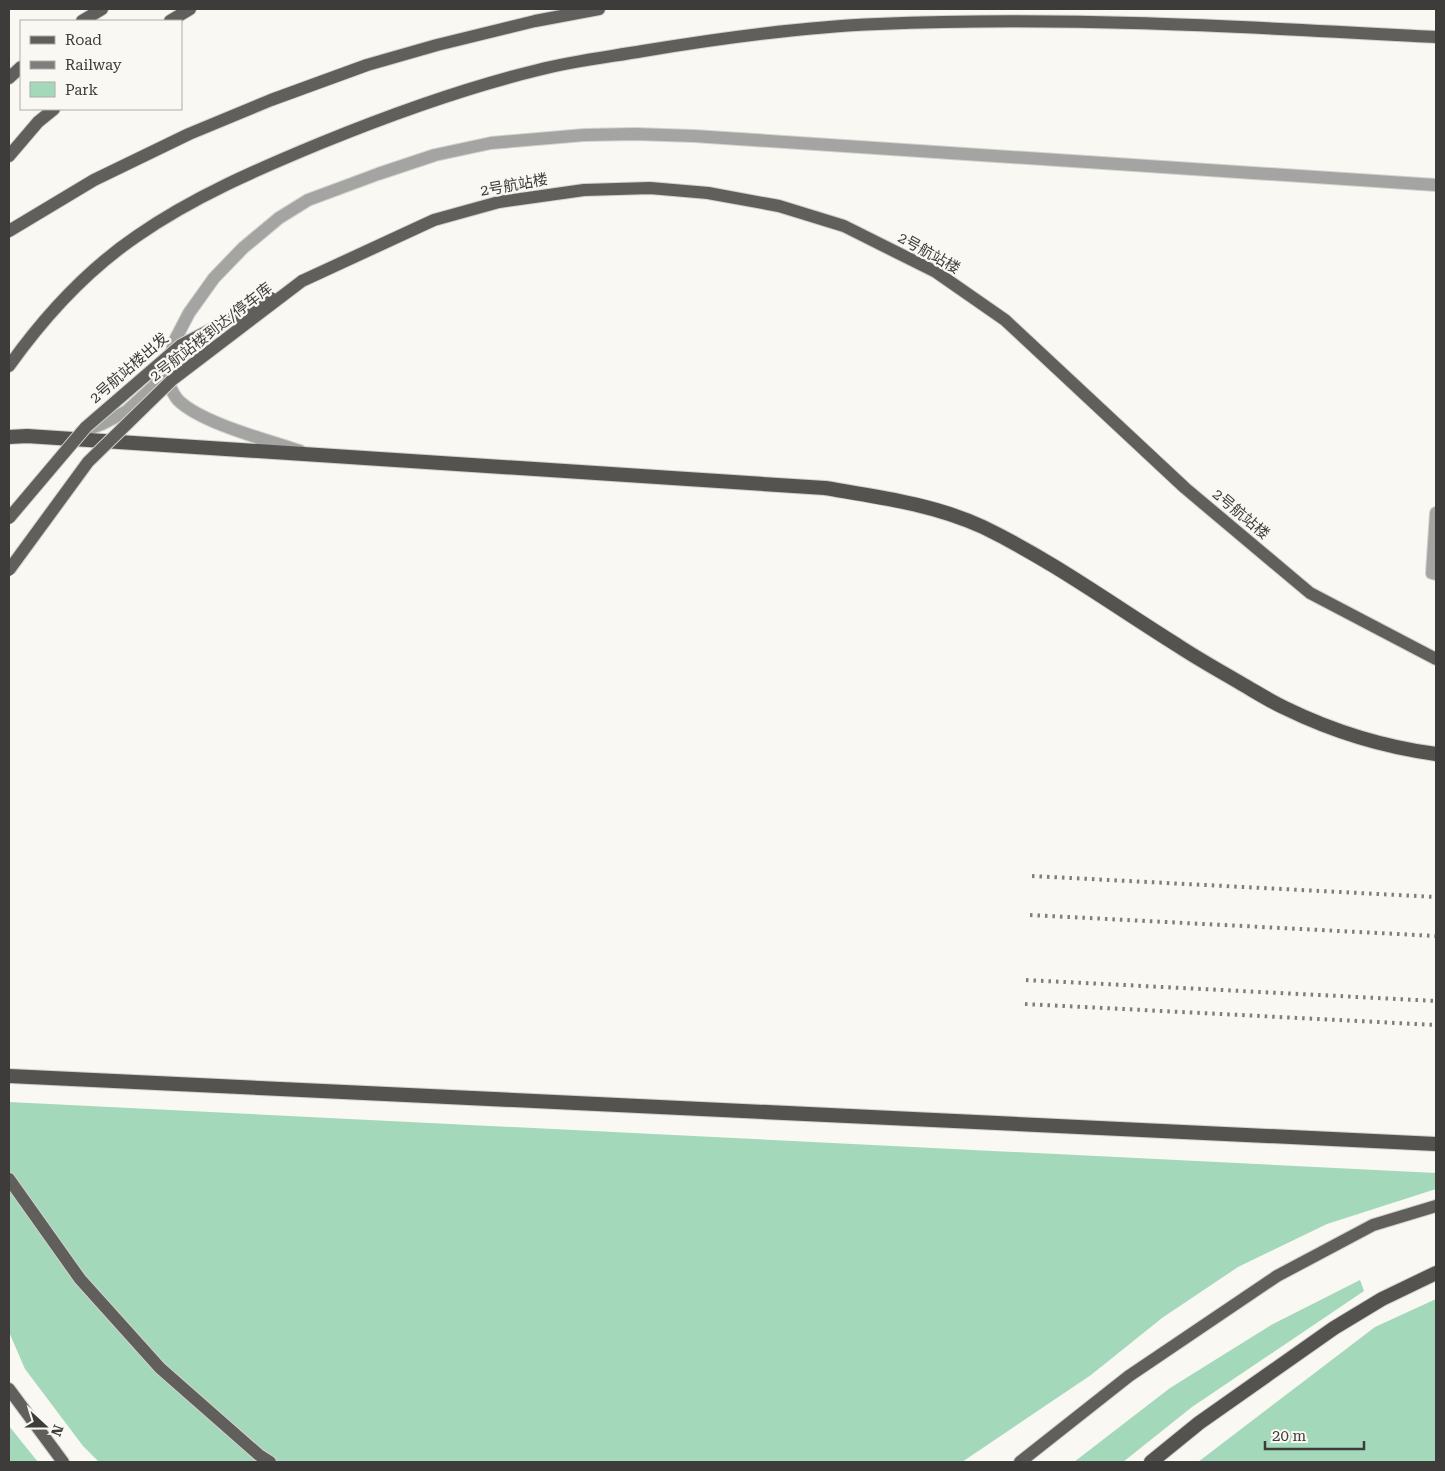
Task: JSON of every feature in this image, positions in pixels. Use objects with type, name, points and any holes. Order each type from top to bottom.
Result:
[{"type":"highway","points":[[9,437],[65,438],[825,488],[893,499],[940,512],[981,527],[1020,546],[1179,647],[1284,708],[1360,738],[1407,750],[1436,754]]},
{"type":"highway","points":[[9,1076],[1436,1144]]},
{"type":"highway","points":[[1151,1462],[1199,1423],[1334,1328],[1382,1299],[1436,1273]]},
{"type":"main road","points":[[84,20],[102,9]]},
{"type":"main road","points":[[172,20],[190,9]]},
{"type":"main road","points":[[9,231],[94,180],[188,134],[271,100],[367,65],[428,47],[535,21],[599,9]]},
{"type":"main road","points":[[9,366],[28,339],[85,277],[136,236],[199,198],[288,157],[374,122],[455,93],[541,69],[723,39],[786,31],[876,24],[1052,21],[1305,30],[1436,37]]},
{"type":"main road","points":[[9,78],[20,68]]},
{"type":"main road","points":[[9,156],[38,122],[53,110]]},
{"type":"main road","name":"2号航站楼","points":[[302,282],[434,220],[499,202],[584,190],[650,188],[708,193],[779,206],[844,226],[936,272],[1006,320],[1185,488],[1310,593],[1436,659]]},
{"type":"main road","name":"2号航站楼出发","points":[[9,518],[86,427],[181,345],[302,282]]},
{"type":"main road","name":"2号航站楼到达/停车库","points":[[9,570],[88,462],[172,380],[302,282]]},
{"type":"main road","points":[[9,1179],[80,1279],[160,1368],[259,1455],[270,1462]]},
{"type":"main road","points":[[1020,1462],[1129,1376],[1277,1276],[1373,1225],[1436,1206]]},
{"type":"main road","points":[[9,1389],[63,1462]]},
{"type":"lane","points":[[65,438],[102,424],[127,411],[165,376],[175,340],[189,313],[214,278],[242,248],[279,218],[308,200],[378,174],[435,155],[491,144],[584,135],[694,136],[1436,185]]},
{"type":"lane","points":[[165,376],[170,388],[178,399],[191,410],[217,423],[308,454]]},
{"type":"lane","points":[[1436,513],[1432,573],[1436,574]]},
{"type":"green space","points":[[9,1102],[1436,1173],[1436,1189],[1327,1224],[1238,1267],[1162,1318],[1091,1375],[962,1462],[99,1462],[83,1446],[25,1369],[9,1332]]},
{"type":"green space","points":[[1360,1280],[1364,1291],[1192,1407],[1123,1462],[1074,1462],[1170,1388],[1273,1324]]},
{"type":"green space","points":[[1436,1299],[1436,1462],[1198,1462],[1375,1327]]},
{"type":"green space","points":[[9,1426],[38,1462],[9,1462]]},
{"type":"railway","points":[[1032,876],[1436,897]]},
{"type":"railway","points":[[1030,915],[1436,936]]},
{"type":"railway","points":[[1026,980],[1436,1001]]},
{"type":"railway","points":[[1025,1004],[1436,1025]]}]
